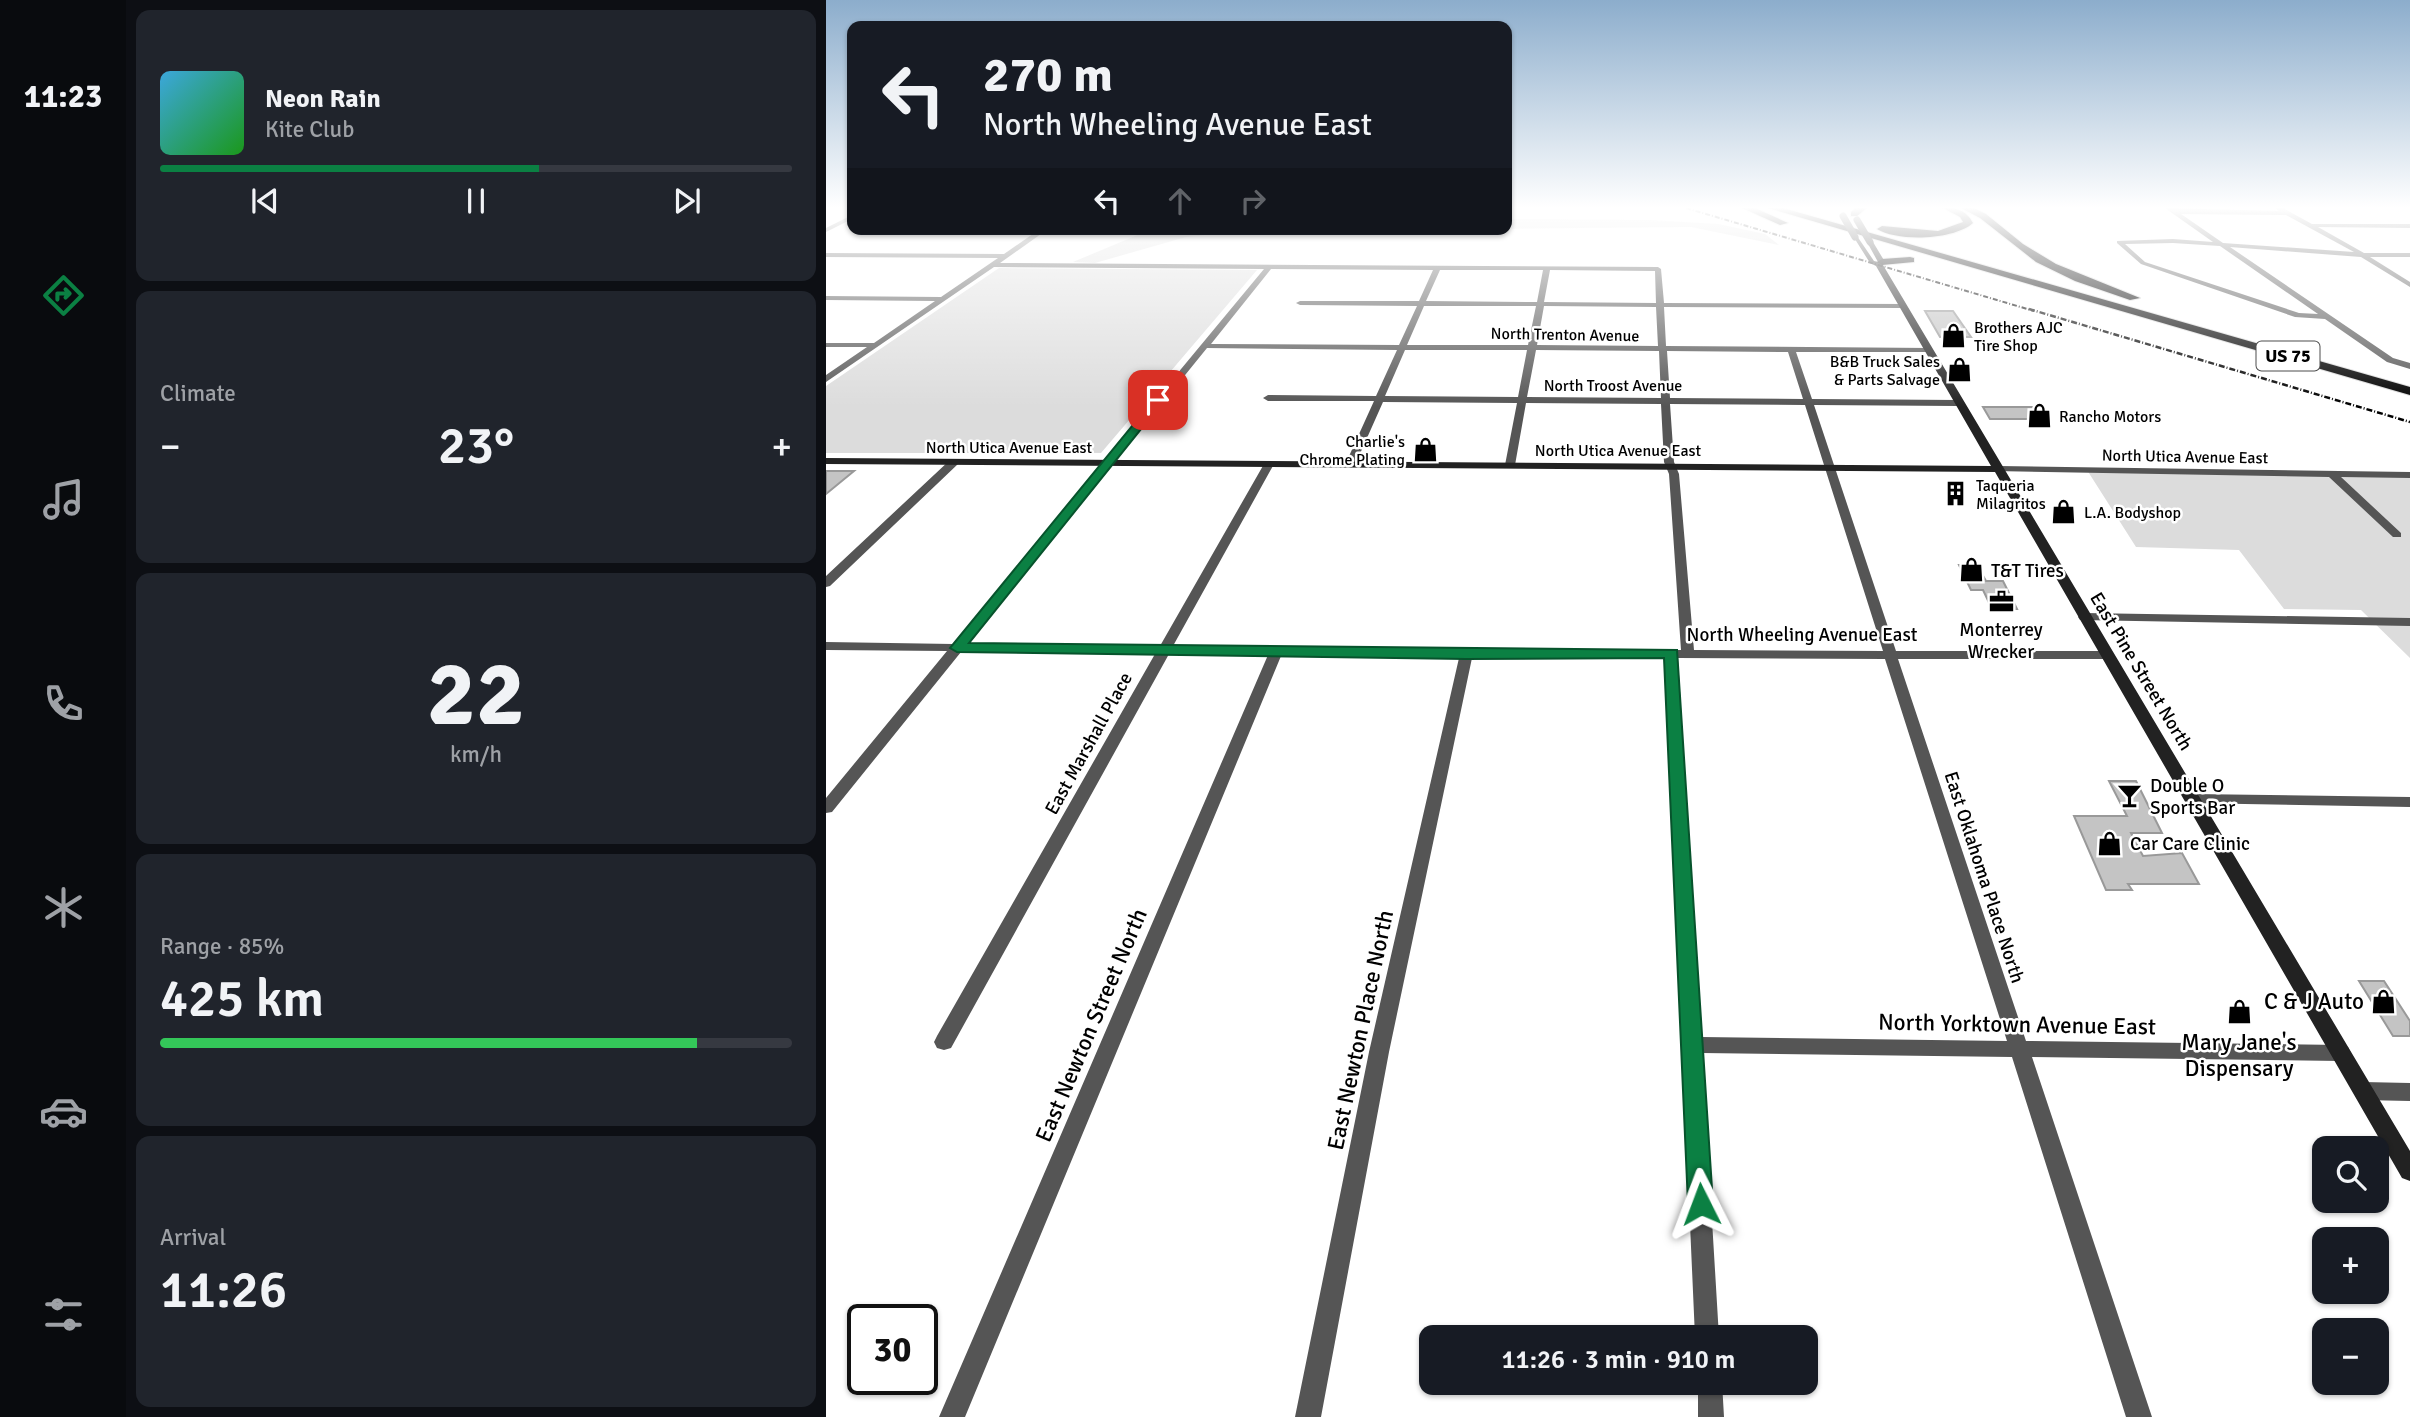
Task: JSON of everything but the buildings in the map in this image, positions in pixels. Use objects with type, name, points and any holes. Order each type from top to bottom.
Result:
[{"type":"highway","points":[[1969,274],[2166,321]]},
{"type":"highway","name":"US 75","points":[[2003,274],[2410,391]]},
{"type":"highway","name":"US 75","points":[[2049,274],[2410,381]]},
{"type":"highway","points":[[2070,274],[2262,339]]},
{"type":"main road","name":"East Pine Street North","points":[[1885,274],[1901,306],[2410,1171]]},
{"type":"main road","name":"North Utica Avenue East","points":[[826,461],[1997,469]]},
{"type":"street","points":[[826,379],[981,274]]},
{"type":"street","points":[[826,808],[1263,274]]},
{"type":"street","points":[[1350,465],[1434,274]]},
{"type":"street","points":[[1510,465],[1546,274]]},
{"type":"street","points":[[1659,274],[1680,653],[1693,1045],[1706,1325]]},
{"type":"street","points":[[2176,274],[2298,315],[2326,317]]},
{"type":"street","points":[[2265,274],[2390,359],[2410,366]]},
{"type":"street","points":[[2392,274],[2410,285]]},
{"type":"street","points":[[826,298],[944,299]]},
{"type":"street","points":[[1300,303],[1901,306]]},
{"type":"street","points":[[826,345],[877,345]]},
{"type":"street","name":"North Trenton Avenue","points":[[1203,346],[1927,350]]},
{"type":"street","name":"East Oklahoma Place North","points":[[1791,349],[2139,1417]]},
{"type":"street","name":"North Troost Avenue","points":[[1268,398],[1958,403]]},
{"type":"street","points":[[826,583],[954,462]]},
{"type":"street","name":"East Marshall Place","points":[[944,1042],[1269,464]]},
{"type":"street","name":"North Utica Avenue East","points":[[1997,469],[2410,475]]},
{"type":"street","points":[[2332,474],[2397,535]]},
{"type":"street","points":[[2084,617],[2410,622]]},
{"type":"street","name":"North Wheeling Avenue East","points":[[826,646],[1466,654],[2106,655]]},
{"type":"street","name":"East Newton Street North","points":[[952,1417],[1276,652]]},
{"type":"street","name":"East Newton Place North","points":[[1308,1417],[1382,1039],[1466,654]]},
{"type":"street","points":[[2192,799],[2410,802]]},
{"type":"street","name":"North Yorktown Avenue East","points":[[1693,1045],[2341,1054]]},
{"type":"street","points":[[2363,1091],[2410,1092]]},
{"type":"street","points":[[1711,1395],[1712,1417]]},
{"type":"shaded area","points":[[990,274],[1253,274],[1101,453],[826,453],[826,386]]},
{"type":"shaded area","points":[[2087,470],[2410,474],[2410,658],[2361,610],[2284,609],[2239,550],[2136,547]]},
{"type":"railway","points":[[1909,274],[2034,311]]},
{"type":"railway","points":[[2029,309],[2410,422]]},
{"type":"place","name":"Brothers AJC Tire Shop","points":[[1954,336]]},
{"type":"place","name":"B&B Truck Sales & Parts Salvage","points":[[1960,370]]},
{"type":"place","name":"Rancho Motors","points":[[2039,416]]},
{"type":"place","name":"Charlie's Chrome Plating","points":[[1425,450]]},
{"type":"place","name":"Taqueria Milagritos","points":[[1956,494]]},
{"type":"place","name":"L.A. Bodyshop","points":[[2064,512]]},
{"type":"place","name":"T&T Tires","points":[[1971,570]]},
{"type":"place","name":"Monterrey Wrecker","points":[[2001,601]]},
{"type":"place","name":"Double O Sports Bar","points":[[2130,796]]},
{"type":"place","name":"Car Care Clinic","points":[[2110,843]]},
{"type":"place","name":"C & J Auto","points":[[2384,1001]]},
{"type":"place","name":"Mary Jane's Dispensary","points":[[2239,1012]]},
{"type":"route","points":[[1158,400],[957,648],[1599,655],[1671,653],[1701,1204]]}]
